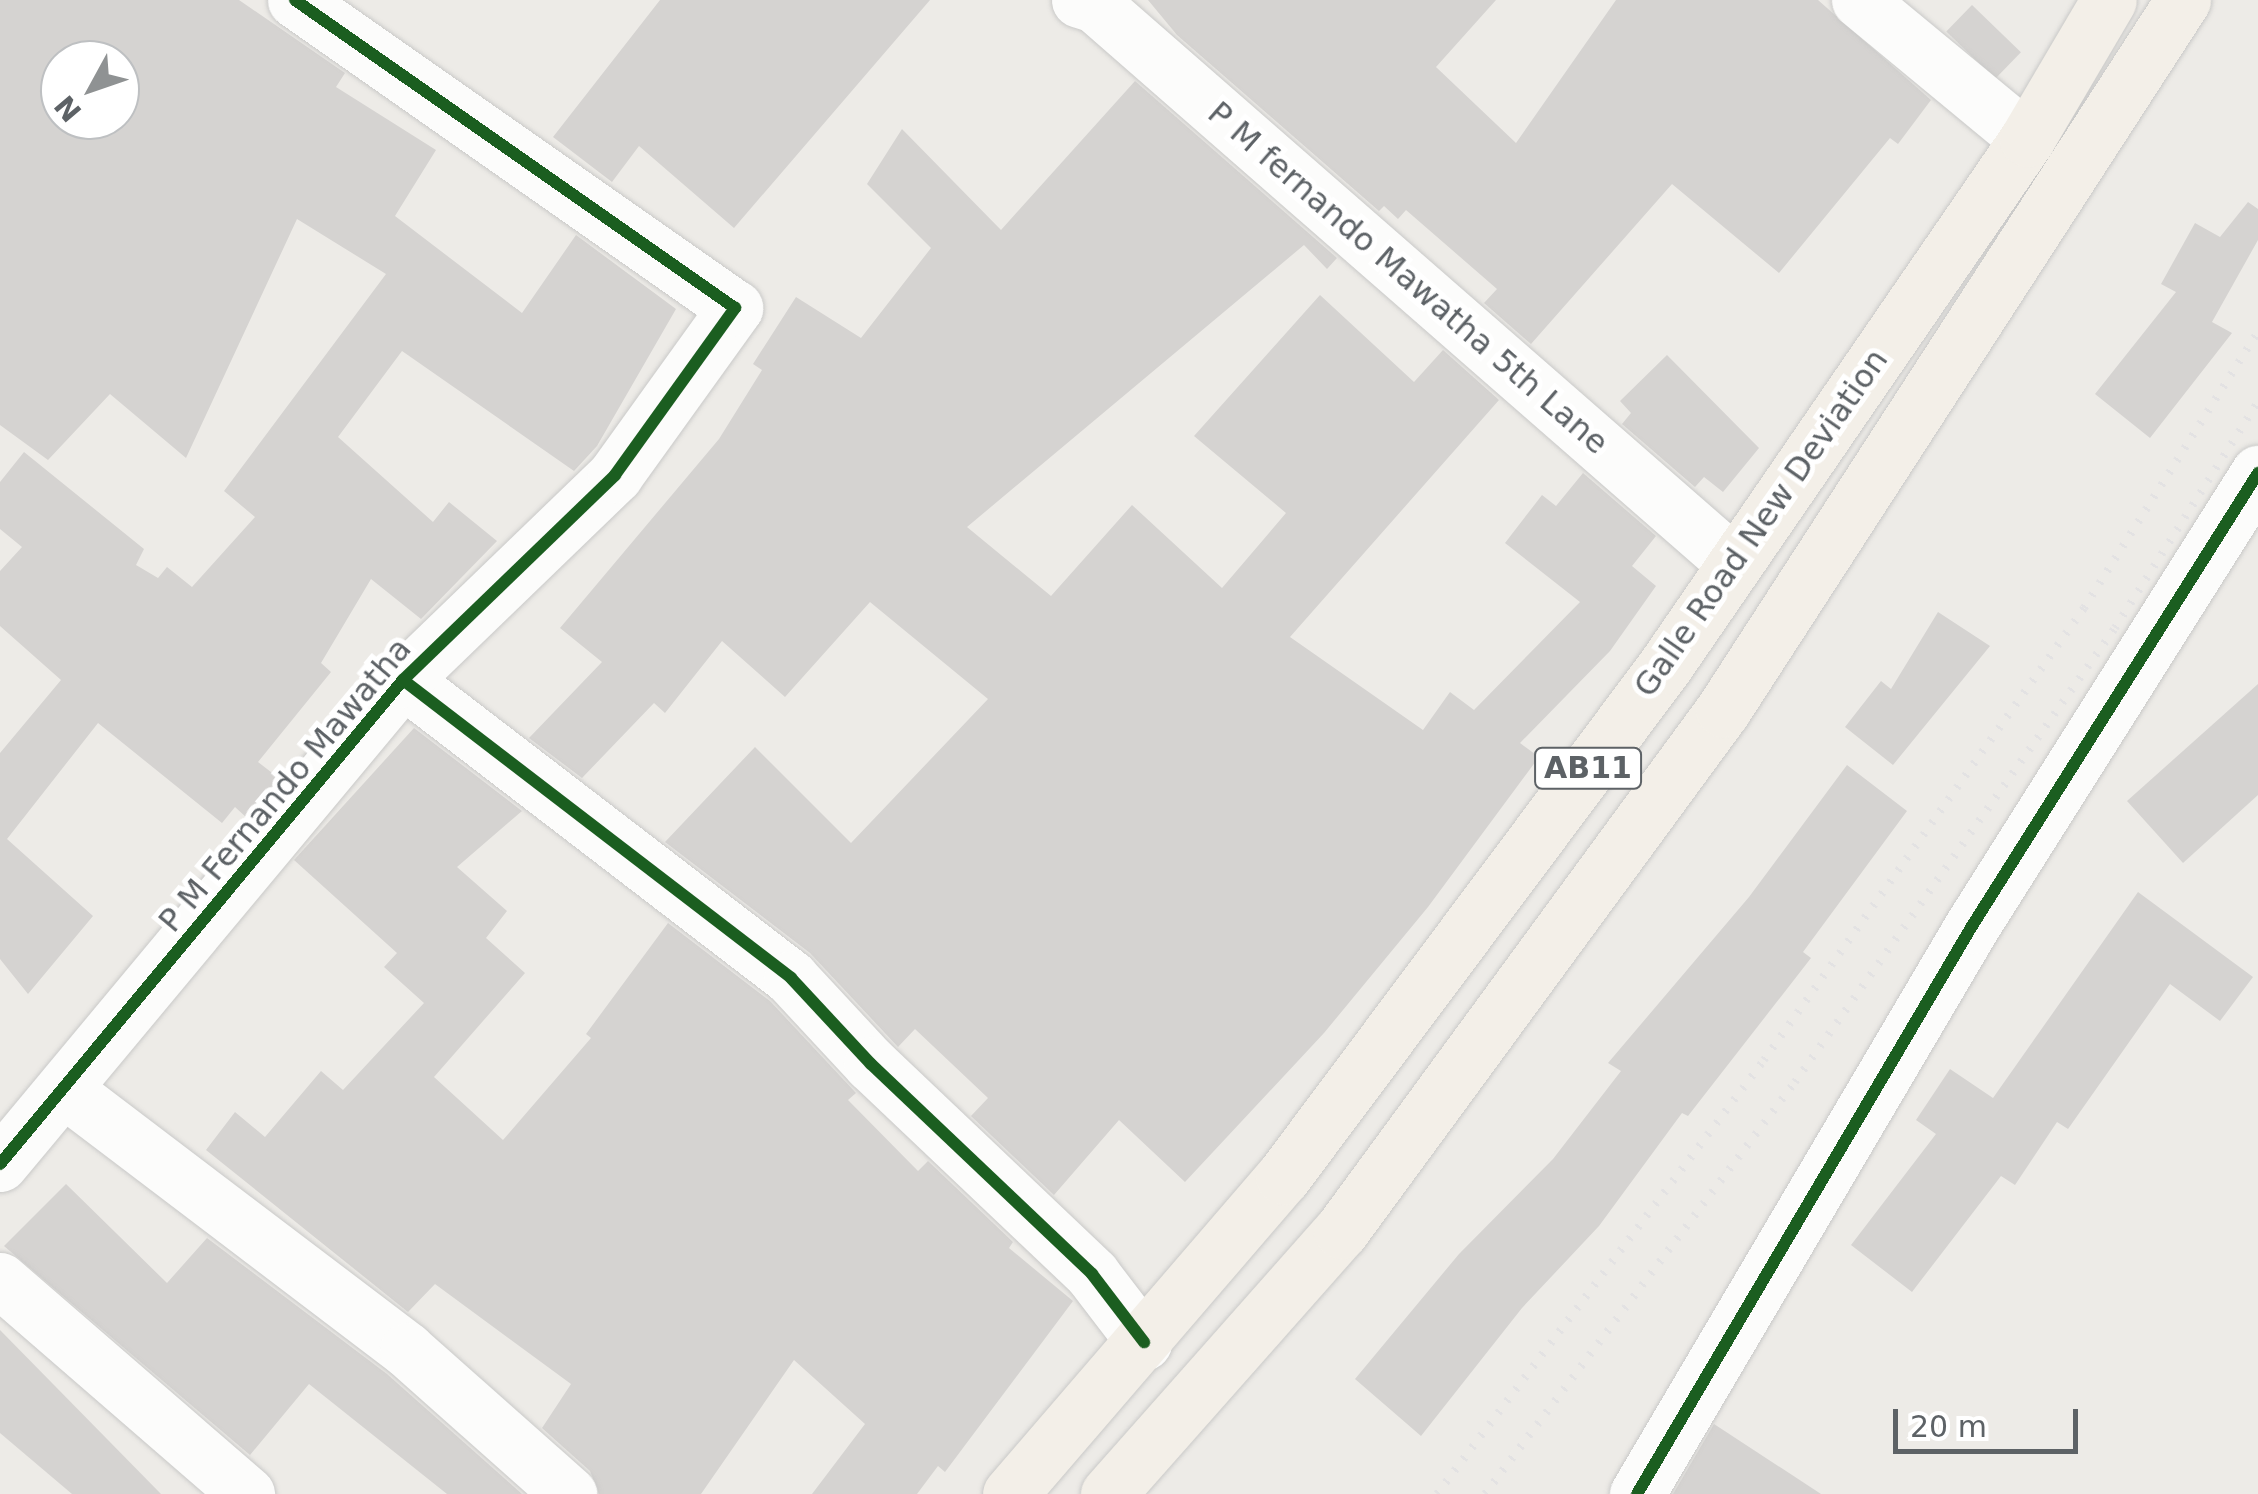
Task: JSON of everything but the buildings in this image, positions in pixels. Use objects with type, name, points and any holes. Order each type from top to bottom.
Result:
[{"type":"main road","name":"Galle Road New Deviation","points":[[1010,1494],[1296,1161],[1734,563],[2027,140],[2109,0]]},
{"type":"main road","name":"Galle Road New Deviation","points":[[1108,1494],[1341,1231],[1711,726],[2183,0]]},
{"type":"street","name":"P M Fernando Mawatha","points":[[0,1164],[66,1091],[403,680],[615,475],[735,308],[295,0]]},
{"type":"street","name":"P M fernando Mawatha 5th Lane","points":[[1079,0],[1096,6],[1734,563]]},
{"type":"street","points":[[1859,0],[2027,140]]},
{"type":"street","points":[[1637,1494],[1972,926],[2258,473]]},
{"type":"street","points":[[403,680],[791,978],[871,1064],[1092,1274],[1144,1342]]},
{"type":"street","points":[[66,1091],[407,1350],[569,1494]]},
{"type":"street","points":[[0,1280],[247,1494]]},
{"type":"railway","points":[[1437,1494],[1764,1060],[2084,608],[2258,332]]},
{"type":"railway","points":[[1485,1494],[1795,1082],[2115,628],[2258,402]]},
{"type":"cycle path","points":[[0,1164],[403,680],[615,475],[735,308],[295,0]]},
{"type":"cycle path","points":[[1637,1494],[1972,926],[2258,473]]},
{"type":"cycle path","points":[[403,680],[791,978],[871,1064],[1092,1274],[1144,1342]]}]
